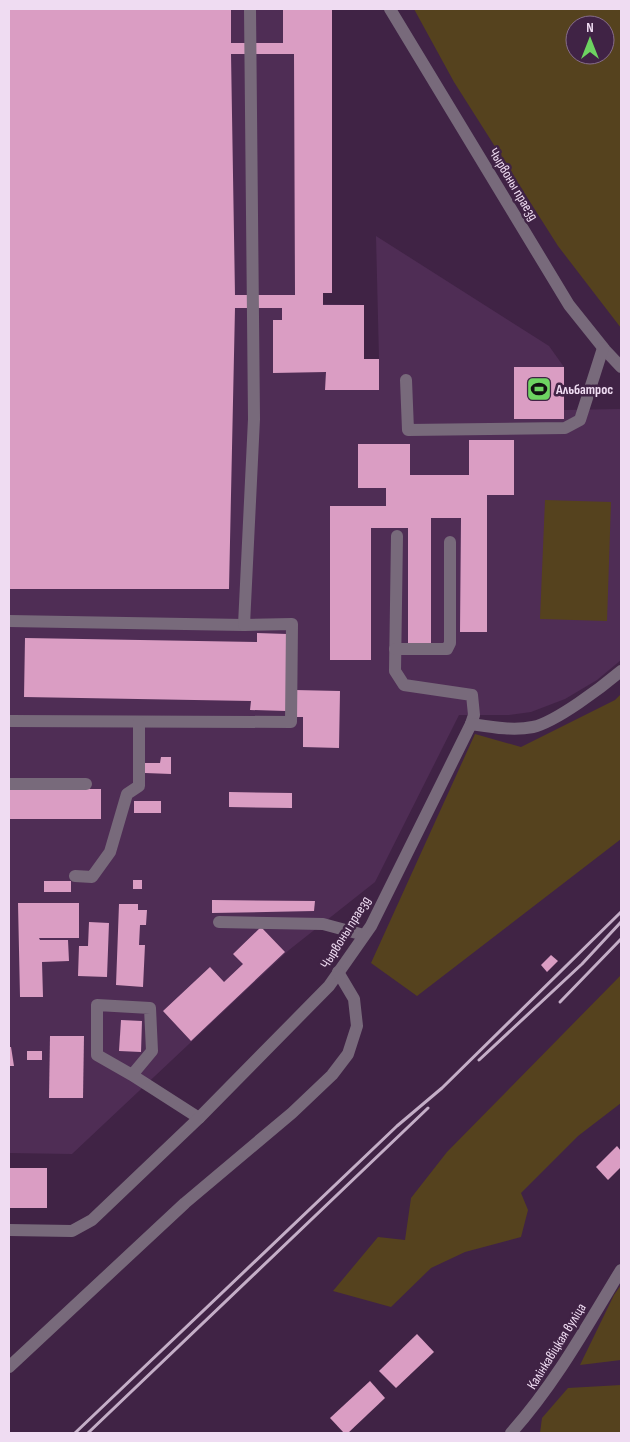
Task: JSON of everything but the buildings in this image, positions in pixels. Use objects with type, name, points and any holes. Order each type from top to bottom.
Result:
[{"type":"street","points":[[244,625],[254,419],[250,9]]},
{"type":"street","name":"Чырвоны праезд","points":[[390,9],[569,305],[603,348],[621,367]]},
{"type":"street","points":[[406,380],[408,430],[565,428],[580,420],[603,348]]},
{"type":"street","points":[[398,536],[395,671],[404,684],[472,695],[474,714],[471,724],[505,728],[536,726],[603,686],[621,671]]},
{"type":"street","points":[[395,649],[447,649],[450,643],[450,542]]},
{"type":"street","points":[[9,621],[244,625],[292,624],[291,722],[9,721]]},
{"type":"street","points":[[76,876],[92,877],[110,852],[127,794],[139,786],[139,722]]},
{"type":"street","name":"Чырвоны праезд","points":[[9,1230],[72,1231],[92,1220],[199,1118],[329,986],[364,935],[471,724]]},
{"type":"street","points":[[9,784],[86,784]]},
{"type":"street","points":[[219,922],[323,924],[364,935]]},
{"type":"street","points":[[9,1366],[185,1203],[292,1113],[332,1075],[348,1054],[357,1026],[354,999],[338,972]]},
{"type":"street","points":[[132,1075],[152,1051],[150,1008],[97,1005],[97,1055],[199,1118]]},
{"type":"street","name":"Калінкавіцкая вуліца","points":[[511,1433],[538,1404],[555,1379],[621,1270]]},
{"type":"shaded area","points":[[9,9],[332,9],[332,293],[323,293],[323,304],[364,305],[364,359],[379,359],[376,236],[549,346],[564,367],[564,410],[621,409],[621,660],[597,680],[565,699],[531,712],[509,715],[459,715],[375,882],[289,950],[72,1154],[9,1153]]},
{"type":"shaded area","points":[[414,9],[621,9],[621,328],[558,246],[454,82]]},
{"type":"shaded area","points":[[545,500],[611,502],[607,621],[540,619]]},
{"type":"shaded area","points":[[621,694],[621,839],[417,996],[371,963],[475,734],[521,747],[615,700]]},
{"type":"shaded area","points":[[621,975],[621,1103],[578,1136],[521,1193],[528,1210],[521,1237],[465,1252],[431,1268],[391,1307],[333,1291],[378,1237],[405,1240],[411,1198],[447,1152]]},
{"type":"shaded area","points":[[621,1285],[621,1360],[580,1365],[614,1295]]},
{"type":"shaded area","points":[[621,1385],[621,1433],[540,1433],[542,1418],[568,1388]]},
{"type":"railway","points":[[75,1433],[397,1126],[442,1088],[621,912]]},
{"type":"railway","points":[[479,1060],[582,964],[621,922]]},
{"type":"railway","points":[[560,1002],[621,939]]},
{"type":"railway","points":[[88,1433],[428,1108]]},
{"type":"place","name":"Альбатрос","points":[[539,389]]}]
